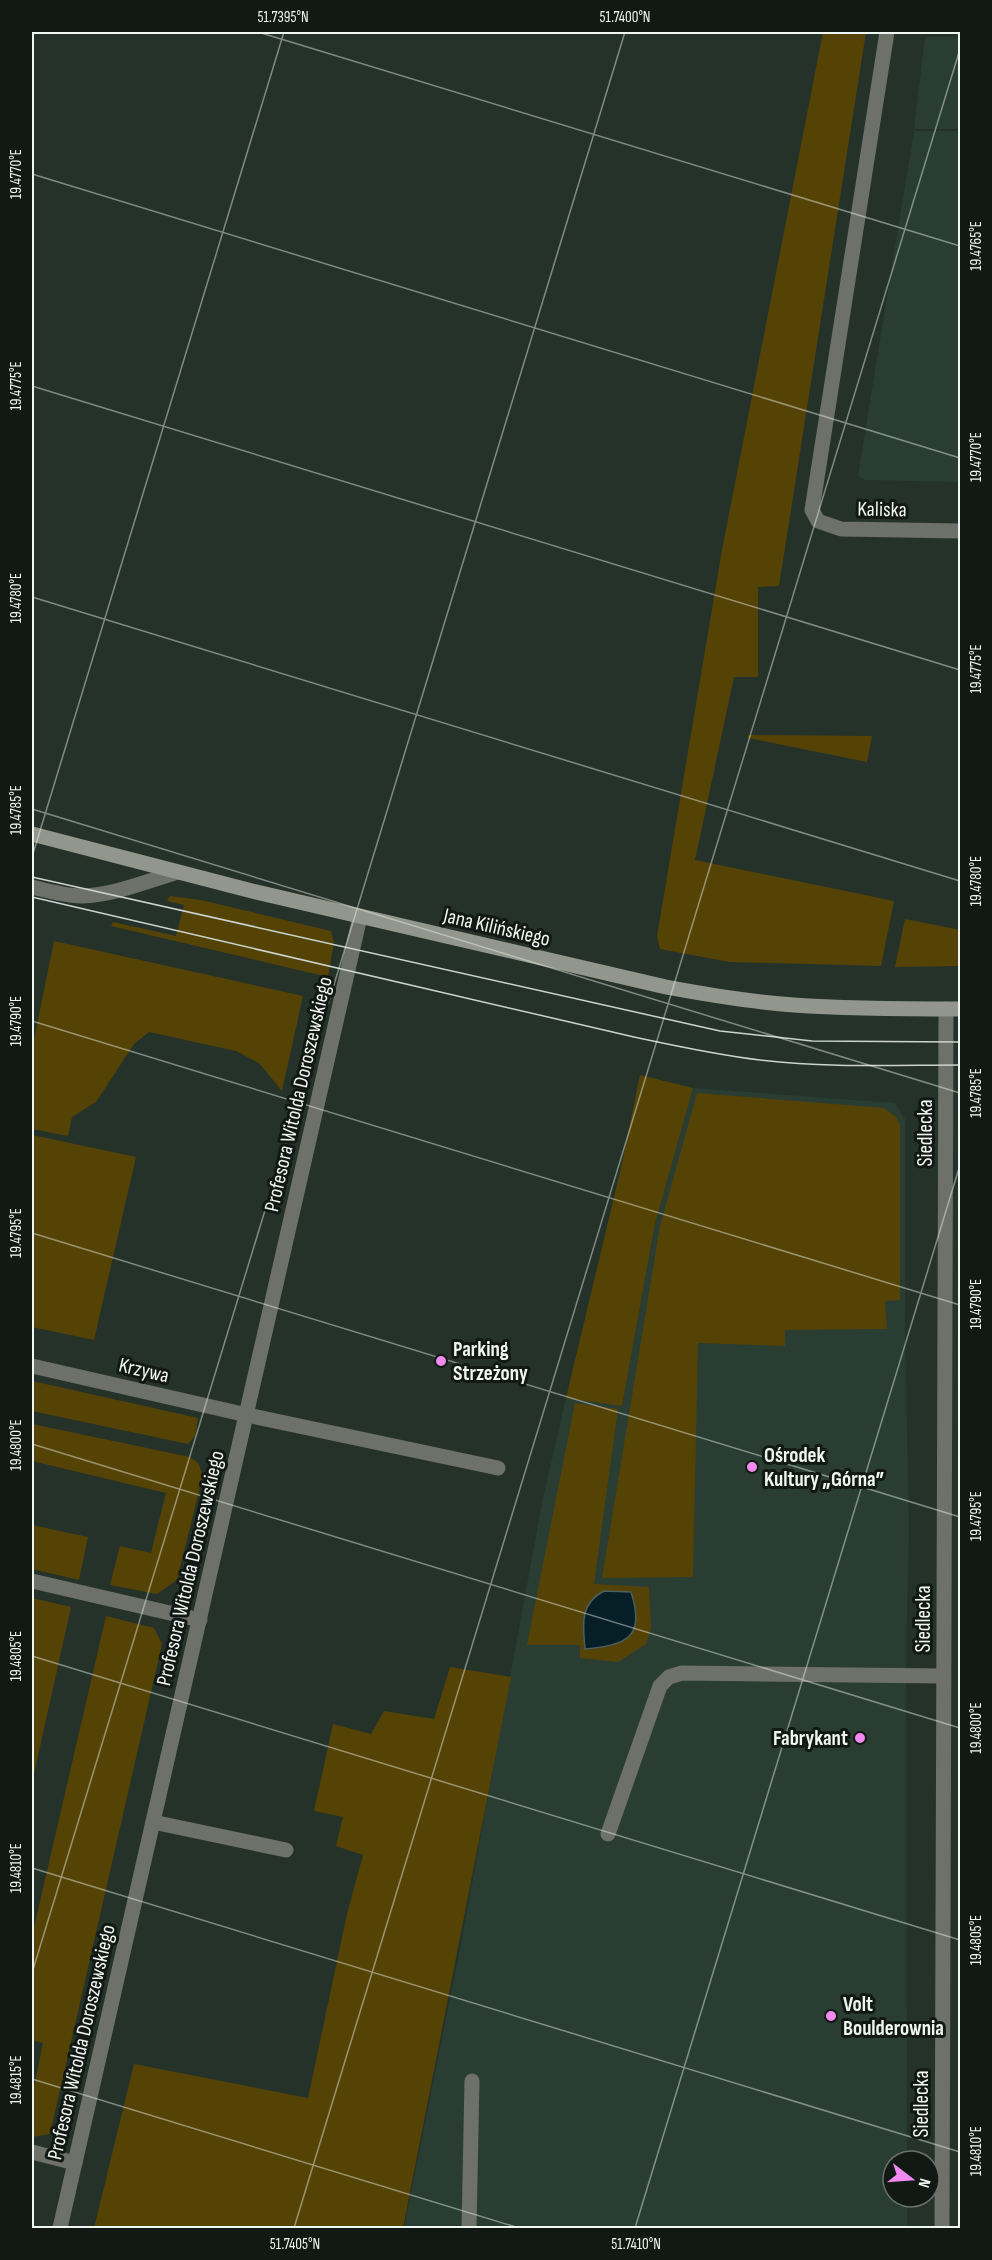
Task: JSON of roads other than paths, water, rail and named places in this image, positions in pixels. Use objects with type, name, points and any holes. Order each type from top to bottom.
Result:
[{"type":"street","name":"Kaliska","points":[[887,32],[812,510],[818,521],[841,529],[960,531]]},
{"type":"street","name":"Jana Kilińskiego","points":[[32,834],[360,917],[666,987],[792,1005],[854,1009],[953,1009]]},
{"type":"street","points":[[32,887],[83,896],[118,890],[178,872]]},
{"type":"street","name":"Profesora Witolda Doroszewskiego","points":[[60,2229],[360,917]]},
{"type":"street","name":"Siedlecka","points":[[942,2229],[944,1676],[953,1009]]},
{"type":"street","name":"Krzywa","points":[[32,1366],[247,1415],[498,1468]]},
{"type":"street","points":[[32,1581],[200,1620]]},
{"type":"street","points":[[608,1834],[660,1686],[669,1677],[682,1673],[944,1676]]},
{"type":"street","points":[[153,1821],[286,1850]]},
{"type":"street","points":[[469,2229],[472,2081]]},
{"type":"street","points":[[32,2152],[75,2163]]},
{"type":"water","points":[[604,1591],[631,1592],[635,1607],[634,1629],[622,1641],[585,1649],[584,1616],[586,1609],[596,1596]]},
{"type":"tram line","points":[[32,877],[720,1031],[812,1041],[960,1042]]},
{"type":"tram line","points":[[32,897],[634,1037],[712,1053],[810,1064],[960,1065]]},
{"type":"place","name":"Parking Strzeżony","points":[[441,1361]]},
{"type":"place","name":"Ośrodek Kultury „Górna”","points":[[752,1467]]},
{"type":"place","name":"Fabrykant","points":[[860,1738]]},
{"type":"place","name":"Volt Boulderownia","points":[[831,2016]]}]
